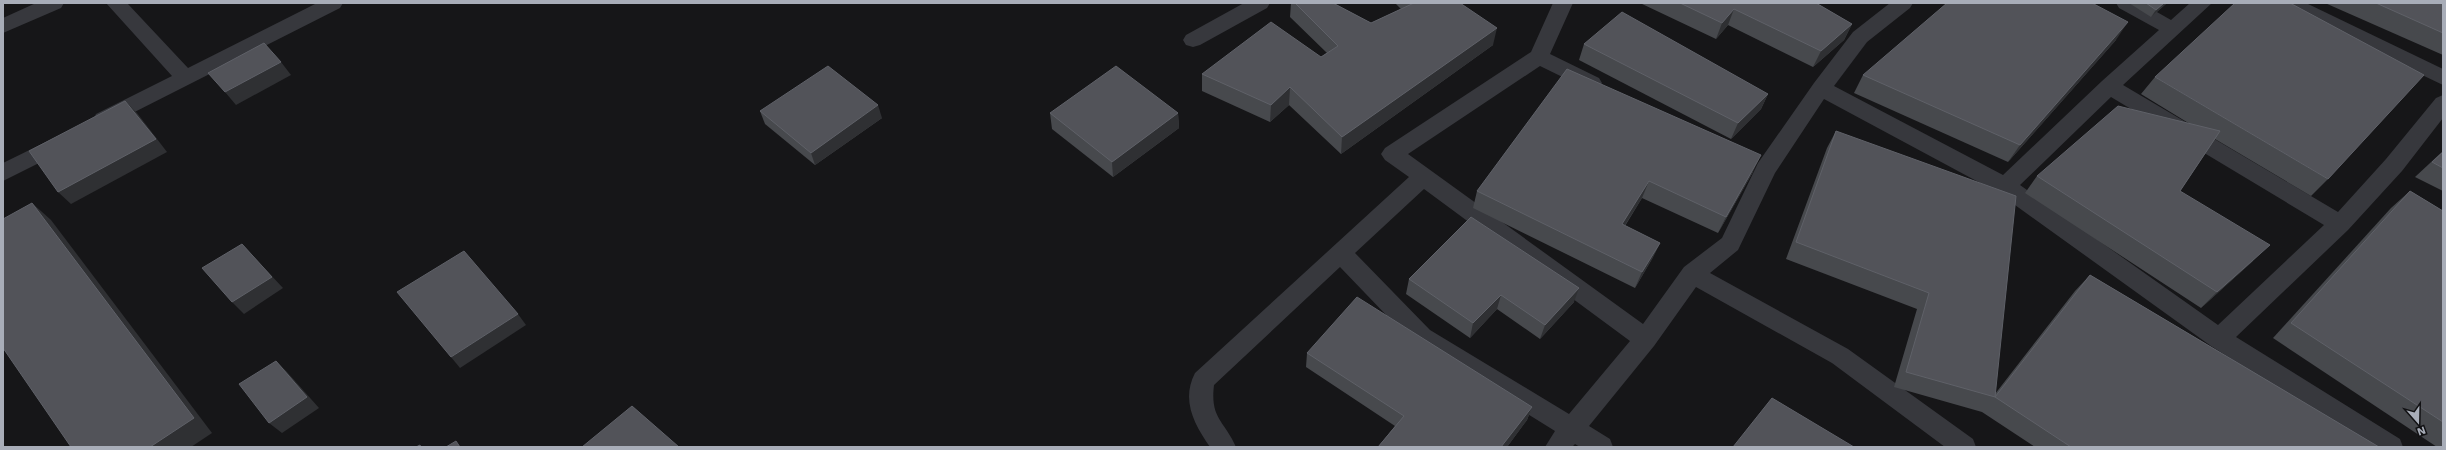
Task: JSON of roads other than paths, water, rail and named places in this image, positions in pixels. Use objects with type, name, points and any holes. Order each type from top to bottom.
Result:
[{"type":"street","points":[[3,26],[54,3]]},
{"type":"street","points":[[116,3],[185,77]]},
{"type":"street","points":[[3,173],[185,77],[333,3]]},
{"type":"street","points":[[1193,40],[1260,3]]},
{"type":"street","points":[[1563,3],[1539,57],[1392,154],[1646,340]]},
{"type":"street","points":[[1565,438],[1646,340],[1692,274],[1730,244],[1759,165],[1821,88],[1853,33],[1902,3]]},
{"type":"street","points":[[2126,3],[2172,29]]},
{"type":"street","points":[[2005,186],[2109,86],[2202,3]]},
{"type":"street","points":[[2289,3],[2443,78]]},
{"type":"street","points":[[1539,57],[1610,92]]},
{"type":"street","points":[[2109,86],[2340,224]]},
{"type":"street","points":[[1821,88],[2005,186],[2219,339],[2391,447]]},
{"type":"street","points":[[2219,339],[2340,224],[2394,165],[2443,103]]},
{"type":"street","points":[[1224,447],[1204,418],[1199,404],[1203,380],[1423,177]]},
{"type":"street","points":[[1340,252],[1422,337],[1565,438],[1601,447]]},
{"type":"street","points":[[1692,274],[1840,356],[1964,447]]}]
